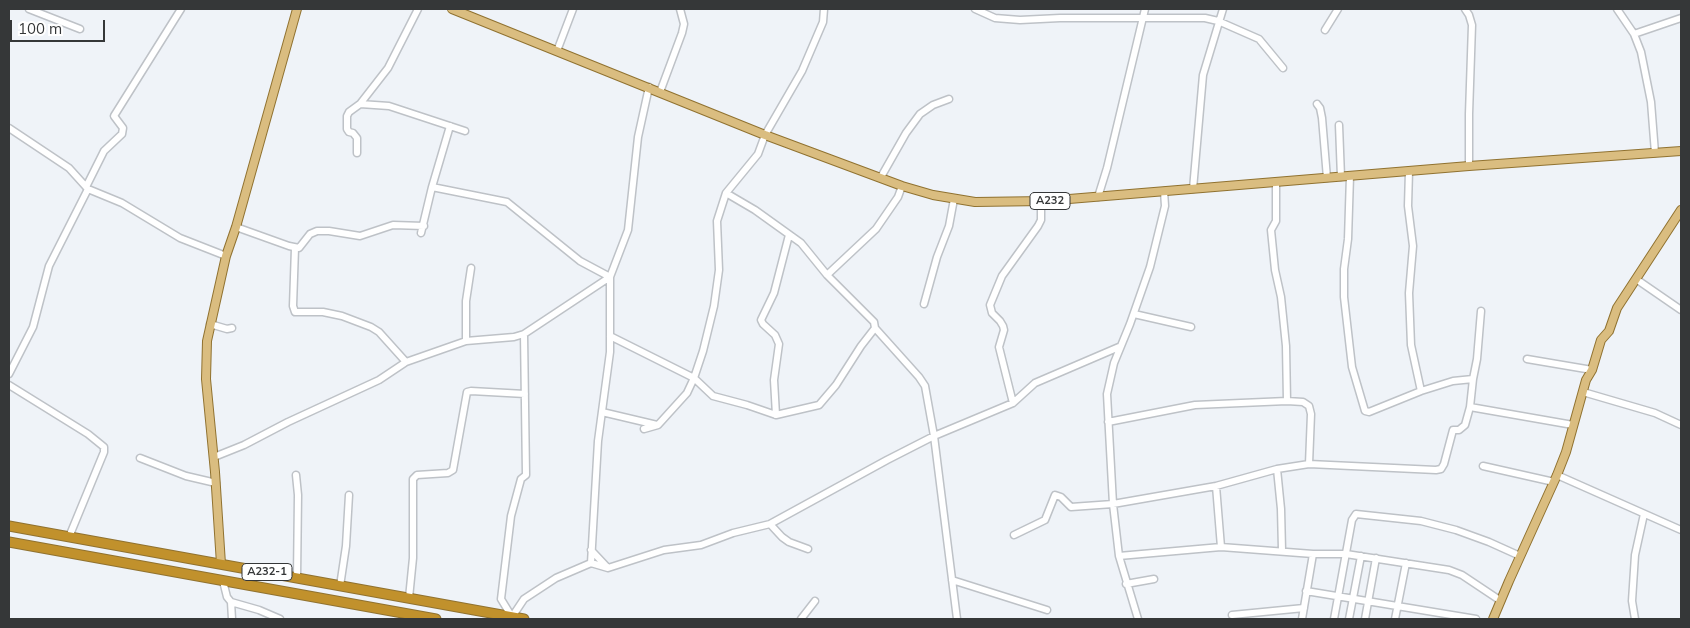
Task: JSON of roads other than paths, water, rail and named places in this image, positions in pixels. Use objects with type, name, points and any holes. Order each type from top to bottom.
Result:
[{"type":"highway","name":"A232-1","points":[[9,526],[524,619]]},
{"type":"highway","name":"A232-1","points":[[9,542],[436,619]]},
{"type":"main road","points":[[221,564],[214,457],[206,379],[206,358],[210,324],[226,256],[236,227],[297,9]]},
{"type":"main road","name":"A232","points":[[452,9],[765,134],[902,186],[954,199],[989,203],[1041,201],[1469,166],[1681,152]]},
{"type":"main road","points":[[1493,619],[1556,478],[1566,452],[1586,380],[1592,370],[1602,340],[1609,331],[1617,308],[1681,210]]},
{"type":"street","points":[[29,9],[80,29]]},
{"type":"street","points":[[9,374],[36,321],[49,266],[88,190],[86,187],[104,151],[122,134],[123,128],[114,116],[181,9]]},
{"type":"street","points":[[357,153],[357,138],[353,133],[349,132],[347,116],[349,112],[360,104],[388,68],[418,9]]},
{"type":"street","points":[[557,51],[573,9]]},
{"type":"street","points":[[660,92],[682,33],[684,24],[680,9]]},
{"type":"street","points":[[644,429],[658,425],[687,394],[694,378],[704,350],[714,306],[719,270],[717,221],[726,194],[758,154],[765,134],[802,72],[823,22],[824,9]]},
{"type":"street","points":[[975,9],[995,18],[1003,19],[1205,18],[1218,21],[1259,40],[1283,68]]},
{"type":"street","points":[[1098,197],[1107,168],[1145,9]]},
{"type":"street","points":[[1193,189],[1203,75],[1222,9]]},
{"type":"street","points":[[1325,30],[1338,9]]},
{"type":"street","points":[[1465,9],[1472,25],[1468,114],[1469,166]]},
{"type":"street","points":[[1617,9],[1634,34],[1641,52],[1652,102],[1656,153]]},
{"type":"street","points":[[1634,34],[1681,18]]},
{"type":"street","points":[[591,563],[598,441],[610,352],[610,277],[628,230],[638,137],[649,87]]},
{"type":"street","points":[[881,177],[906,133],[920,114],[924,110],[949,99]]},
{"type":"street","points":[[360,104],[389,106],[466,131]]},
{"type":"street","points":[[1317,104],[1322,118],[1327,178]]},
{"type":"street","points":[[1339,124],[1341,177]]},
{"type":"street","points":[[236,227],[295,248],[302,246],[310,234],[317,231],[360,236],[393,226],[422,229],[450,126]]},
{"type":"street","points":[[9,128],[69,168],[88,190],[122,203],[180,238],[226,256]]},
{"type":"street","points":[[1409,171],[1408,206],[1413,246],[1409,293],[1411,345],[1420,391]]},
{"type":"street","points":[[1350,176],[1344,298],[1352,367],[1365,411],[1369,412],[1420,391],[1453,381],[1473,379]]},
{"type":"street","points":[[1276,182],[1276,221],[1271,230],[1286,346],[1287,401]]},
{"type":"street","points":[[827,275],[876,229],[898,197],[902,186]]},
{"type":"street","points":[[432,187],[507,202],[580,261],[610,277]]},
{"type":"street","points":[[1138,619],[1119,556],[1113,504],[1107,394],[1119,347],[1134,314],[1159,236],[1165,206],[1164,191]]},
{"type":"street","points":[[726,194],[755,210],[801,243],[827,275],[874,322],[875,328],[925,386],[934,436],[956,619]]},
{"type":"street","points":[[924,304],[937,257],[949,226],[954,199]]},
{"type":"street","points":[[1013,403],[999,347],[1004,330],[1000,321],[992,313],[990,305],[1002,276],[1041,220],[1041,201]]},
{"type":"street","points":[[776,415],[774,380],[779,344],[775,335],[762,324],[761,320],[774,293],[789,235]]},
{"type":"street","points":[[295,248],[293,306],[295,312],[322,312],[342,316],[371,327],[379,332],[406,362]]},
{"type":"street","points":[[466,340],[466,301],[471,268]]},
{"type":"street","points":[[214,457],[244,445],[379,380],[406,362],[466,340],[514,337],[524,334],[610,277]]},
{"type":"street","points":[[1636,280],[1681,310]]},
{"type":"street","points":[[1014,535],[1045,520],[1055,495],[1071,507],[1113,504],[1216,486],[1276,469],[1309,464],[1441,469],[1453,430],[1459,430],[1465,425],[1470,408],[1481,311]]},
{"type":"street","points":[[1134,314],[1191,327]]},
{"type":"street","points":[[210,324],[232,328]]},
{"type":"street","points":[[610,336],[694,378],[713,396],[776,415],[819,405],[836,385],[875,328]]},
{"type":"street","points":[[524,334],[526,475],[521,479],[511,516],[502,599],[512,617],[524,600],[532,594],[556,578],[591,563],[608,568],[664,550],[700,545],[733,533],[770,524],[934,436],[1013,403],[1035,383],[1119,347]]},
{"type":"street","points":[[1527,359],[1592,370]]},
{"type":"street","points":[[9,385],[88,434],[104,447],[104,452],[69,537]]},
{"type":"street","points":[[409,598],[413,558],[413,479],[417,475],[448,473],[453,470],[467,392],[525,394]]},
{"type":"street","points":[[1583,392],[1655,413],[1681,425]]},
{"type":"street","points":[[1108,422],[1195,405],[1303,402],[1309,406],[1311,414],[1309,464]]},
{"type":"street","points":[[1470,408],[1573,425]]},
{"type":"street","points":[[602,412],[658,425]]},
{"type":"street","points":[[140,458],[186,476],[216,483]]},
{"type":"street","points":[[1482,466],[1556,478],[1681,530]]},
{"type":"street","points":[[1276,469],[1281,509],[1282,550]]},
{"type":"street","points":[[296,475],[298,495],[297,578]]},
{"type":"street","points":[[1216,486],[1222,547]]},
{"type":"street","points":[[340,586],[346,546],[349,496]]},
{"type":"street","points":[[1334,619],[1352,520],[1356,514],[1422,521],[1456,530],[1520,556]]},
{"type":"street","points":[[1635,619],[1632,601],[1635,555],[1644,514]]},
{"type":"street","points":[[770,524],[789,542],[808,549]]},
{"type":"street","points":[[1119,556],[1222,547],[1282,550],[1313,554],[1346,554],[1449,570],[1462,574],[1501,601]]},
{"type":"street","points":[[591,550],[608,568]]},
{"type":"street","points":[[1302,619],[1313,554]]},
{"type":"street","points":[[1349,619],[1361,556]]},
{"type":"street","points":[[1365,619],[1376,558]]},
{"type":"street","points":[[1394,619],[1406,563]]},
{"type":"street","points":[[1126,584],[1154,579]]},
{"type":"street","points":[[952,580],[1047,610]]},
{"type":"street","points":[[223,581],[227,598],[231,602],[259,610],[280,619]]},
{"type":"street","points":[[1306,591],[1476,619]]},
{"type":"street","points":[[801,619],[815,601]]},
{"type":"street","points":[[231,602],[232,619]]},
{"type":"street","points":[[1232,615],[1304,608]]}]
